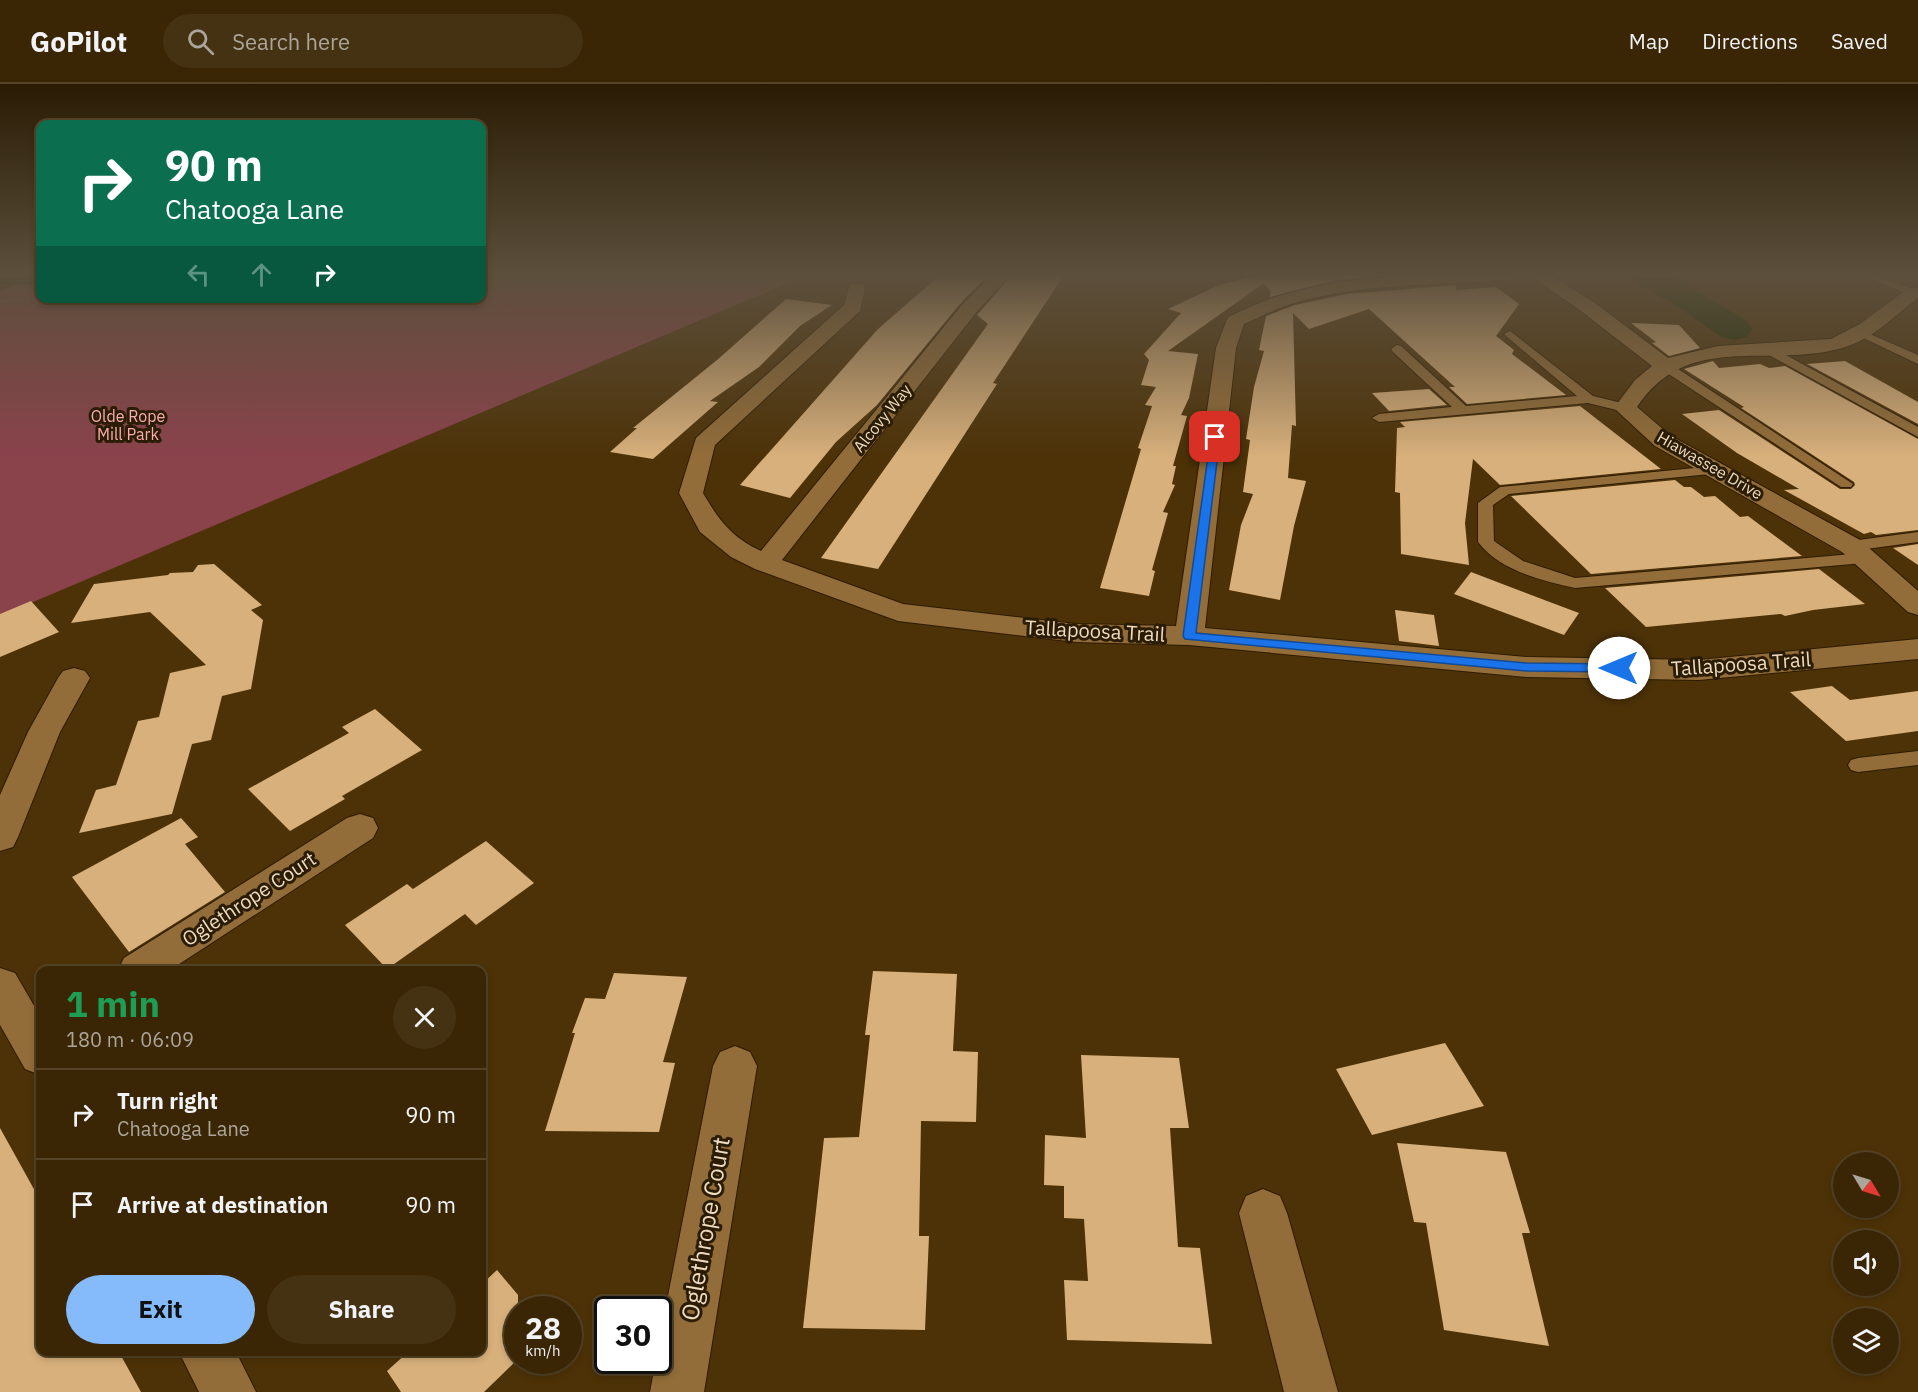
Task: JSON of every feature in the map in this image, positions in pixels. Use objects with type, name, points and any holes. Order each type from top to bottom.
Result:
[{"type":"street","name":"Tallapoosa Trail","points":[[821,336],[704,443],[691,493],[709,526],[740,551],[765,563],[898,612],[1076,633],[1189,636],[1527,667],[1699,670],[1918,649]]},
{"type":"street","name":"Alcovy Way","points":[[765,563],[947,336]]},
{"type":"street","points":[[1189,636],[1226,348],[1230,336]]},
{"type":"street","points":[[1626,336],[1665,366]]},
{"type":"street","points":[[1625,408],[1641,387],[1665,366],[1690,357],[1838,343],[1854,336]]},
{"type":"street","name":"Hiawassee Drive","points":[[1625,408],[1663,441],[1857,552],[1918,606]]},
{"type":"street","points":[[0,837],[44,732],[74,678]]},
{"type":"street","name":"Oglethrope Court","points":[[144,966],[360,828]]},
{"type":"street","points":[[0,986],[36,1041]]},
{"type":"street","name":"Oglethrope Court","points":[[677,1392],[735,1066]]},
{"type":"street","points":[[1263,1213],[1311,1392]]},
{"type":"street","points":[[208,1356],[229,1392]]},
{"type":"lane","points":[[1512,336],[1588,399]]},
{"type":"lane","points":[[1867,336],[1918,360]]},
{"type":"lane","points":[[1397,349],[1462,410]]},
{"type":"lane","points":[[1771,351],[1918,433]]},
{"type":"lane","points":[[1665,366],[1846,484]]},
{"type":"lane","points":[[1379,418],[1588,399],[1625,408]]},
{"type":"lane","points":[[1715,470],[1505,490],[1485,503],[1486,542],[1504,559],[1539,574],[1575,583],[1857,552],[1918,537]]},
{"type":"lane","points":[[1858,765],[1918,758]]},
{"type":"green space","name":"Olde Rope Mill Park","points":[[0,336],[663,336],[0,616]]},
{"type":"building","points":[[744,336],[790,336],[759,367],[710,401],[718,402],[653,459],[610,452],[637,428],[633,428]]},
{"type":"building","points":[[872,336],[934,336],[877,405],[836,442],[790,498],[740,485]]},
{"type":"building","points":[[979,336],[1024,336],[993,383],[997,384],[878,569],[821,558]]},
{"type":"building","points":[[1160,336],[1189,336],[1168,351],[1198,354],[1189,398],[1181,415],[1187,416],[1173,466],[1176,466],[1172,484],[1175,485],[1163,512],[1168,513],[1152,570],[1155,571],[1149,596],[1100,588],[1141,449],[1138,448],[1152,406],[1145,405],[1156,387],[1141,385],[1149,360],[1144,354]]},
{"type":"building","points":[[1262,336],[1294,336],[1296,426],[1292,425],[1288,478],[1306,481],[1294,526],[1280,600],[1229,590],[1241,525],[1253,494],[1243,492],[1250,440],[1246,439],[1254,387],[1264,351],[1259,350]]},
{"type":"building","points":[[1399,336],[1496,336],[1514,350],[1512,354],[1566,395],[1467,404],[1449,387],[1455,387]]},
{"type":"building","points":[[1648,336],[1689,336],[1700,348],[1669,356],[1652,343],[1656,342]]},
{"type":"building","points":[[1713,361],[1719,368],[1760,364],[1769,368],[1785,366],[1918,439],[1918,530],[1876,535],[1871,532],[1864,534],[1784,490],[1799,489],[1737,453],[1682,414],[1719,410],[1840,489],[1851,489],[1855,485],[1854,482],[1741,408],[1744,407],[1684,369]]},
{"type":"building","points":[[1845,361],[1918,402],[1918,424],[1807,364]]},
{"type":"building","points":[[1429,389],[1447,405],[1389,411],[1372,393]]},
{"type":"building","points":[[1580,406],[1661,469],[1500,485],[1473,459],[1465,523],[1469,565],[1401,554],[1400,493],[1395,492],[1397,428],[1405,427],[1400,422]]},
{"type":"building","points":[[1675,480],[1684,487],[1691,487],[1704,497],[1715,496],[1740,517],[1748,516],[1802,556],[1591,574],[1511,496]]},
{"type":"building","points":[[1918,544],[1918,565],[1893,548]]},
{"type":"building","points":[[214,564],[262,605],[251,610],[263,620],[251,689],[222,696],[211,740],[192,744],[172,814],[79,833],[96,790],[116,785],[138,721],[159,717],[170,673],[206,665],[150,612],[71,623],[94,584],[193,572],[198,565]]},
{"type":"building","points":[[1819,569],[1865,604],[1785,616],[1781,614],[1646,627],[1605,588]]},
{"type":"building","points":[[1471,572],[1579,613],[1564,635],[1454,594]]},
{"type":"building","points":[[31,601],[59,632],[0,657],[0,614]]},
{"type":"building","points":[[1395,610],[1434,615],[1439,646],[1399,641]]},
{"type":"building","points":[[1832,686],[1850,700],[1918,691],[1918,731],[1846,741],[1790,692]]},
{"type":"building","points":[[375,709],[422,750],[342,796],[345,799],[290,831],[248,789],[349,733],[342,727]]},
{"type":"building","points":[[181,818],[198,837],[185,844],[225,892],[129,952],[72,877]]},
{"type":"building","points":[[486,841],[534,883],[476,925],[465,914],[391,966],[384,966],[345,925],[407,884],[413,889]]},
{"type":"building","points":[[873,971],[957,974],[953,1051],[978,1052],[976,1122],[921,1121],[919,1236],[929,1236],[925,1330],[803,1328],[824,1138],[859,1137],[870,1035],[865,1035]]},
{"type":"building","points":[[614,973],[687,977],[663,1062],[675,1063],[659,1132],[545,1131],[575,1033],[572,1033],[585,998],[605,999]]},
{"type":"building","points":[[1445,1043],[1484,1106],[1372,1135],[1336,1069]]},
{"type":"building","points":[[1081,1055],[1179,1058],[1189,1128],[1170,1128],[1178,1247],[1200,1248],[1212,1344],[1067,1340],[1064,1280],[1088,1281],[1084,1219],[1064,1218],[1064,1186],[1044,1185],[1045,1135],[1086,1138]]},
{"type":"building","points":[[0,1128],[36,1193],[36,1356],[121,1356],[141,1392],[0,1392]]},
{"type":"building","points":[[1397,1143],[1506,1152],[1530,1233],[1522,1233],[1549,1346],[1444,1330],[1426,1223],[1414,1222]]},
{"type":"building","points":[[497,1270],[518,1296],[504,1296],[504,1373],[484,1392],[401,1392],[387,1371],[404,1356],[486,1356],[486,1280]]},
{"type":"route","points":[[1215,437],[1189,636],[1527,667],[1619,668]]}]
